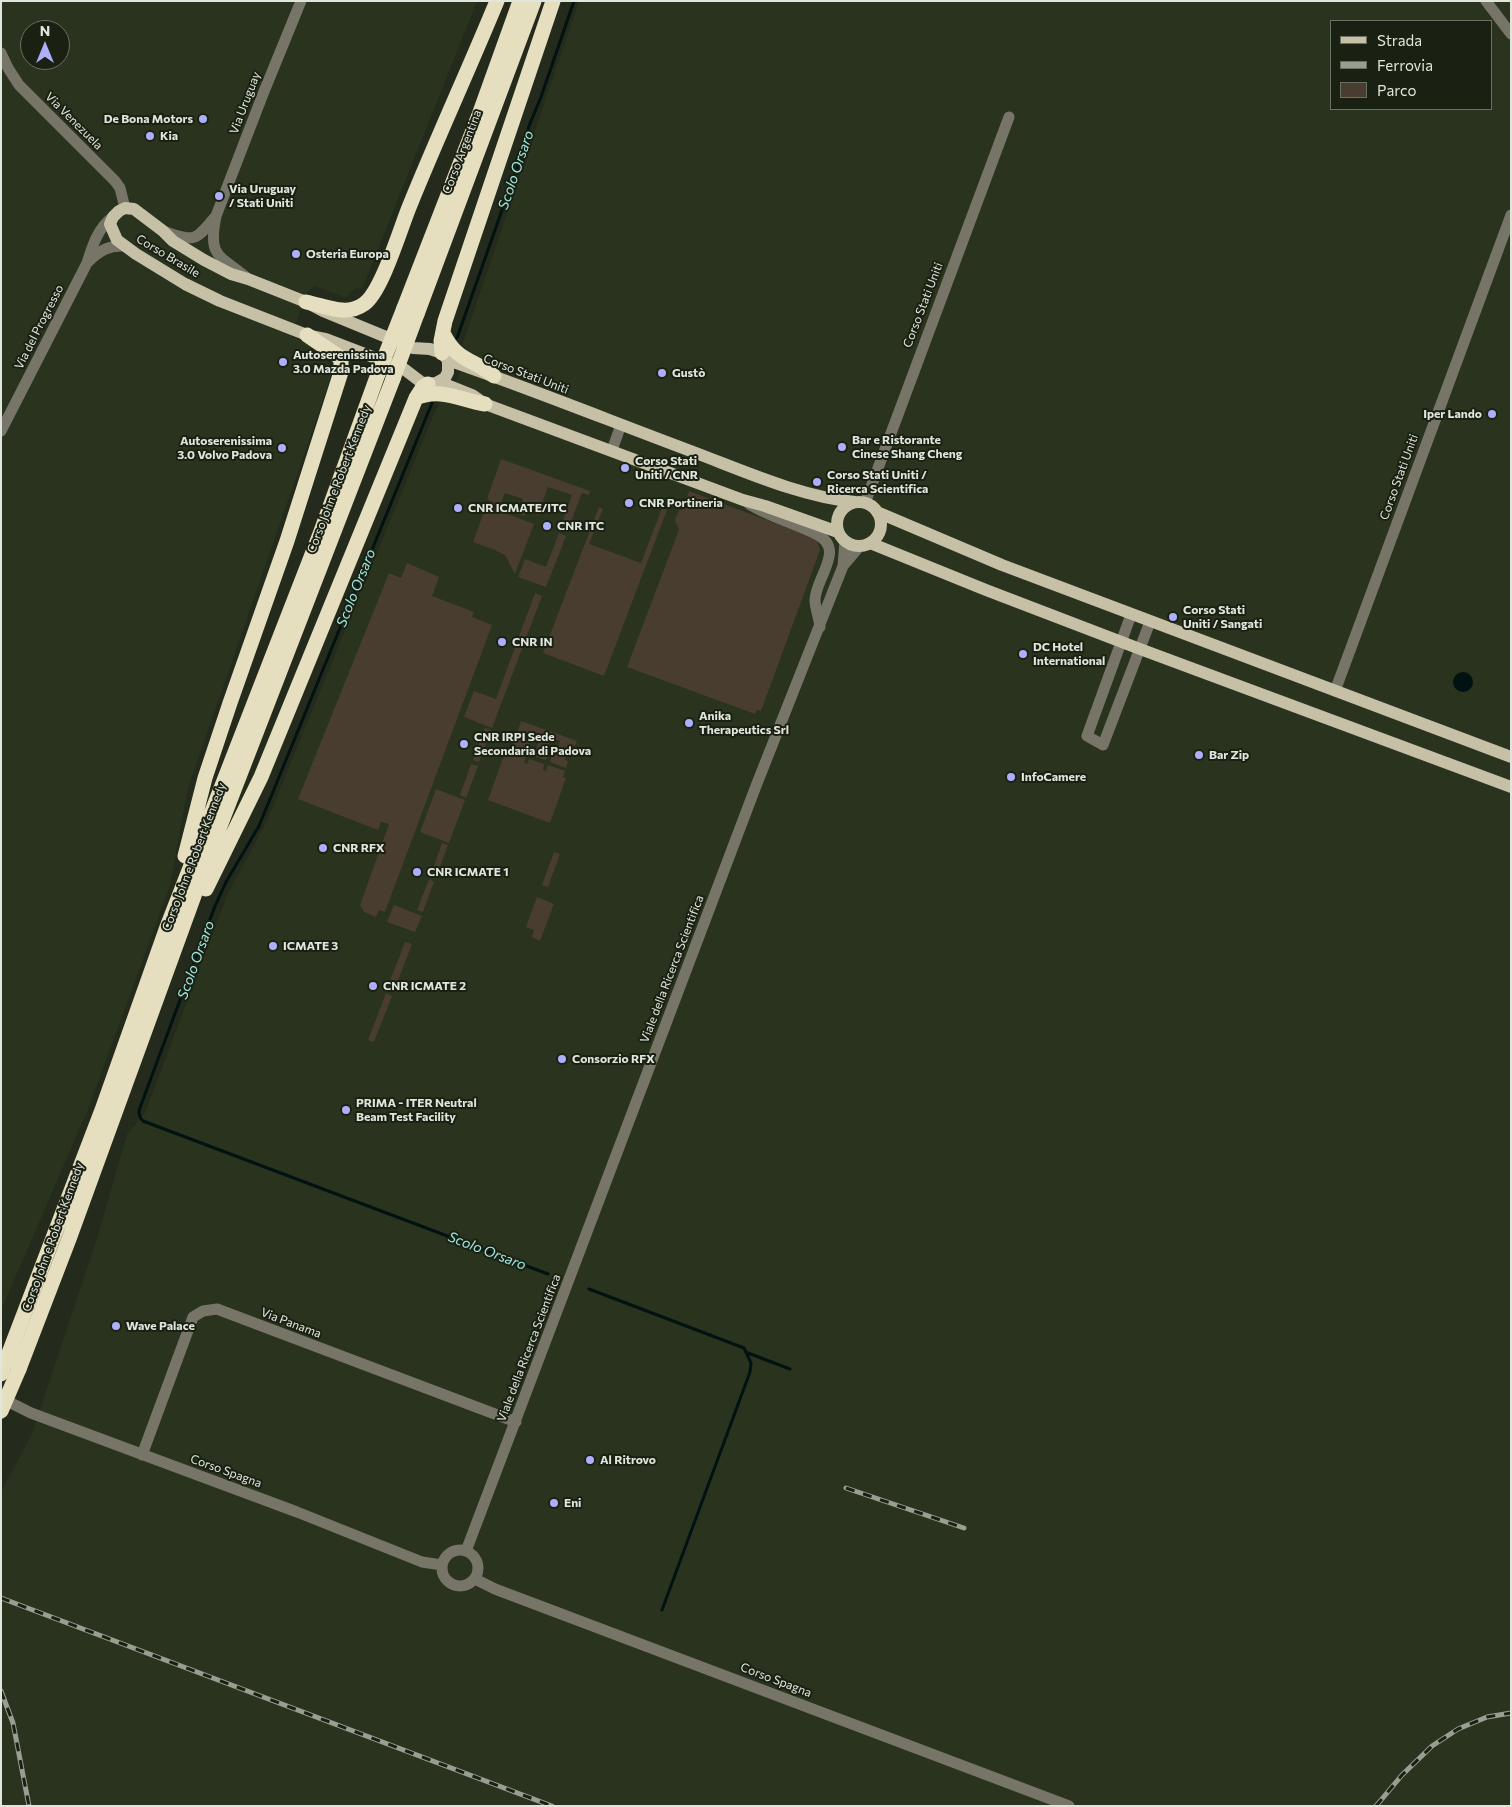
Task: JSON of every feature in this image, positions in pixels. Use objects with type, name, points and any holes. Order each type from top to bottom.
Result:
[{"type":"highway","points":[[306,302],[334,309],[351,310],[366,304],[371,297],[383,274],[410,205],[497,1]]},
{"type":"highway","name":"Corso Argentina","points":[[410,311],[520,1]]},
{"type":"highway","name":"Corso Argentina","points":[[410,311],[534,1]]},
{"type":"highway","points":[[440,354],[442,332],[553,1]]},
{"type":"highway","name":"Corso John e Robert Kennedy","points":[[9,1368],[69,1239],[210,852],[399,374],[410,311]]},
{"type":"highway","name":"Corso John e Robert Kennedy","points":[[1,1411],[9,1368],[167,927],[320,534],[378,374],[410,311]]},
{"type":"highway","points":[[442,332],[451,348],[458,355],[484,368],[494,376]]},
{"type":"highway","points":[[167,927],[205,778],[293,522],[341,372],[341,361],[338,356],[307,335]]},
{"type":"highway","points":[[168,969],[261,777],[416,398],[423,387],[432,384]]},
{"type":"highway","points":[[416,398],[432,393],[445,393],[468,401],[485,404]]},
{"type":"main road","name":"Corso Brasile","points":[[124,202],[163,230],[173,241],[231,274],[248,278],[413,348]]},
{"type":"main road","points":[[113,217],[124,202]]},
{"type":"main road","name":"Corso Brasile","points":[[113,217],[110,224],[113,233],[124,246],[185,284],[220,301],[307,335],[326,339],[399,374]]},
{"type":"main road","name":"Corso Stati Uniti","points":[[413,348],[440,354],[749,473],[830,500],[860,503]]},
{"type":"main road","points":[[432,384],[445,378],[448,372],[440,354]]},
{"type":"main road","points":[[399,374],[432,384],[448,386],[472,395],[485,404],[743,500],[765,506],[842,537],[854,546],[865,545],[1511,787]]},
{"type":"main road","points":[[842,537],[837,527],[838,516],[845,507],[860,503],[1002,565],[1511,757]]},
{"type":"main road","points":[[865,545],[877,536],[881,527],[877,512]]},
{"type":"street","name":"Via Uruguay","points":[[248,278],[225,263],[215,251],[212,235],[216,216],[301,1]]},
{"type":"street","points":[[1486,1],[1511,34]]},
{"type":"street","name":"Via Venezuela","points":[[1,53],[19,85],[115,181],[120,188],[124,202]]},
{"type":"street","name":"Corso Stati Uniti","points":[[860,503],[1009,116]]},
{"type":"street","name":"Corso Stati Uniti","points":[[1334,691],[1511,215]]},
{"type":"street","name":"Via Uruguay","points":[[163,230],[183,238],[191,238],[198,236],[216,216]]},
{"type":"street","name":"Via del Progresso","points":[[1,430],[87,264],[94,243],[105,222],[113,217]]},
{"type":"street","name":"Via del Progresso","points":[[87,264],[102,250],[113,246],[124,246]]},
{"type":"street","points":[[612,450],[621,424]]},
{"type":"street","points":[[743,500],[763,513],[817,535],[828,544],[830,554],[815,599],[820,627]]},
{"type":"street","name":"Viale della Ricerca Scientifica","points":[[466,1551],[756,786],[843,566],[842,537]]},
{"type":"street","name":"Viale della Ricerca Scientifica","points":[[843,566],[865,545]]},
{"type":"street","points":[[1131,615],[1087,736],[1103,745],[1150,622]]},
{"type":"street","name":"Via Panama","points":[[142,1455],[193,1317],[203,1310],[217,1309],[516,1422]]},
{"type":"street","name":"Corso Spagna","points":[[1,1398],[31,1413],[297,1512],[422,1562],[442,1565]]},
{"type":"street","points":[[453,1551],[466,1551],[474,1556],[477,1562],[478,1574],[466,1586],[455,1586],[446,1580],[442,1565],[448,1554],[453,1551]]},
{"type":"street","name":"Corso Spagna","points":[[475,1579],[495,1589],[1070,1806]]},
{"type":"shaded area","points":[[1,1],[477,1],[362,289],[356,287],[346,298],[314,286],[307,293],[291,336],[322,350],[333,371],[188,788],[170,886],[87,1112],[1,1310]]},
{"type":"shaded area","points":[[579,1],[1511,1],[1511,1806],[1,1806],[1,1492],[32,1434],[95,1245],[127,1134],[145,1113],[228,893],[266,823],[436,409],[458,377],[467,349],[462,346]]},
{"type":"shaded area","points":[[1463,672],[1470,675],[1473,682],[1470,689],[1463,692],[1456,689],[1453,682],[1456,675]]},
{"type":"green space","points":[[501,459],[590,491],[589,495],[582,493],[567,532],[560,529],[572,495],[548,487],[538,515],[527,511],[525,516],[518,514],[523,499],[505,493],[499,507],[492,505],[493,502],[487,499]]},
{"type":"green space","points":[[689,491],[817,539],[820,550],[761,711],[757,710],[755,714],[627,667],[679,530],[675,520],[679,510],[682,510]]},
{"type":"green space","points":[[486,506],[534,524],[515,574],[505,555],[473,542]]},
{"type":"green space","points":[[599,507],[603,509],[589,544],[641,563],[662,508],[667,510],[604,676],[543,653]]},
{"type":"green space","points":[[559,533],[566,536],[546,587],[518,577],[525,559],[546,567]]},
{"type":"green space","points":[[407,563],[439,577],[432,596],[474,612],[472,617],[492,625],[385,912],[379,910],[376,917],[364,912],[360,905],[389,824],[381,822],[378,830],[298,799],[389,573],[401,578]]},
{"type":"green space","points":[[535,593],[542,596],[492,728],[464,717],[474,691],[496,699]]},
{"type":"green space","points":[[521,721],[577,741],[575,746],[570,745],[565,760],[568,761],[566,768],[550,762],[552,755],[555,756],[560,741],[551,738],[546,752],[548,754],[546,760],[531,755],[534,748],[536,749],[541,734],[533,731],[527,753],[512,747]]},
{"type":"green space","points":[[485,728],[491,730],[479,762],[473,760]]},
{"type":"green space","points":[[506,750],[526,757],[524,763],[527,764],[529,759],[544,764],[543,770],[546,771],[548,765],[565,771],[563,777],[566,778],[550,823],[488,800]]},
{"type":"green space","points":[[471,764],[478,766],[466,798],[460,795]]},
{"type":"green space","points":[[436,789],[465,800],[449,843],[420,832]]},
{"type":"green space","points":[[442,843],[448,845],[436,877],[431,875]]},
{"type":"green space","points":[[554,852],[560,854],[548,887],[542,885]]},
{"type":"green space","points":[[429,879],[434,882],[423,912],[417,910]]},
{"type":"green space","points":[[537,897],[554,904],[540,941],[532,937],[534,930],[526,927]]},
{"type":"green space","points":[[394,905],[422,916],[415,932],[387,922]]},
{"type":"green space","points":[[405,942],[412,944],[394,991],[387,988]]},
{"type":"green space","points":[[386,993],[392,996],[374,1042],[368,1040]]},
{"type":"waterway","name":"Scolo Orsaro","points":[[457,338],[520,159],[529,126],[574,1]]},
{"type":"waterway","name":"Scolo Orsaro","points":[[432,403],[259,826],[226,882],[215,906],[139,1113],[143,1121],[548,1274]]},
{"type":"waterway","name":"Scolo Orsaro","points":[[589,1289],[744,1348],[751,1363],[750,1372],[662,1610]]},
{"type":"waterway","points":[[748,1353],[790,1369]]},
{"type":"railway","points":[[846,1488],[964,1528]]},
{"type":"railway","points":[[1,1598],[552,1806]]},
{"type":"railway","points":[[1,1691],[13,1723],[29,1806]]},
{"type":"railway","points":[[1376,1806],[1402,1775],[1432,1746],[1458,1729],[1487,1717],[1511,1713]]},
{"type":"place","name":"De Bona Motors","points":[[203,119]]},
{"type":"place","name":"Kia","points":[[150,136]]},
{"type":"place","name":"Via Uruguay / Stati Uniti","points":[[219,196]]},
{"type":"place","name":"Osteria Europa","points":[[296,254]]},
{"type":"place","name":"Autoserenissima 3.0 Mazda Padova","points":[[283,362]]},
{"type":"place","name":"Gustò","points":[[662,373]]},
{"type":"place","name":"Iper Lando","points":[[1492,414]]},
{"type":"place","name":"Bar e Ristorante Cinese Shang Cheng","points":[[842,447]]},
{"type":"place","name":"Autoserenissima 3.0 Volvo Padova","points":[[282,448]]},
{"type":"place","name":"Corso Stati Uniti / CNR","points":[[625,468]]},
{"type":"place","name":"Corso Stati Uniti / Ricerca Scientifica","points":[[817,482]]},
{"type":"place","name":"CNR Portineria","points":[[629,503]]},
{"type":"place","name":"CNR ICMATE/ITC","points":[[458,508]]},
{"type":"place","name":"CNR ITC","points":[[547,526]]},
{"type":"place","name":"Corso Stati Uniti / Sangati","points":[[1173,617]]},
{"type":"place","name":"CNR IN","points":[[502,642]]},
{"type":"place","name":"DC Hotel International","points":[[1023,654]]},
{"type":"place","name":"Anika Therapeutics Srl","points":[[689,723]]},
{"type":"place","name":"CNR IRPI Sede Secondaria di Padova","points":[[464,744]]},
{"type":"place","name":"Bar Zip","points":[[1199,755]]},
{"type":"place","name":"InfoCamere","points":[[1011,777]]},
{"type":"place","name":"CNR RFX","points":[[323,848]]},
{"type":"place","name":"CNR ICMATE 1","points":[[417,872]]},
{"type":"place","name":"ICMATE 3","points":[[273,946]]},
{"type":"place","name":"CNR ICMATE 2","points":[[373,986]]},
{"type":"place","name":"Consorzio RFX","points":[[562,1059]]},
{"type":"place","name":"PRIMA - ITER Neutral Beam Test Facility","points":[[346,1110]]},
{"type":"place","name":"Wave Palace","points":[[116,1326]]},
{"type":"place","name":"Al Ritrovo","points":[[590,1460]]},
{"type":"place","name":"Eni","points":[[554,1503]]}]
